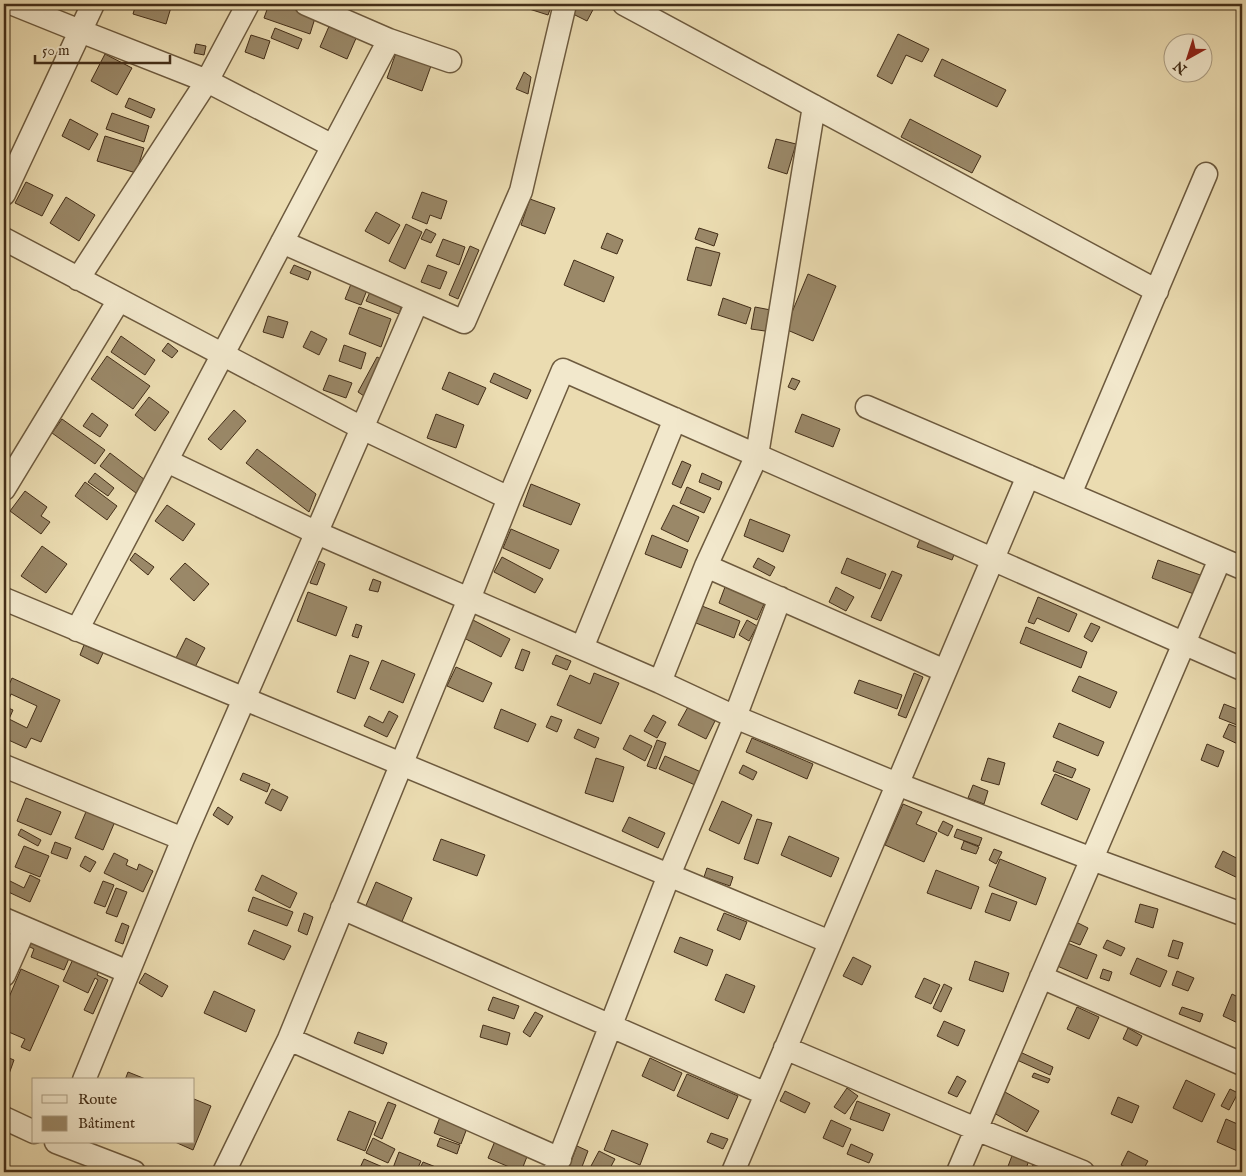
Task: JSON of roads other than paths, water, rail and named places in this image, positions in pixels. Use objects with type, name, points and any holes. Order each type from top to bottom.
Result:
[{"type":"street","points":[[13,4],[208,81],[333,146]]},
{"type":"street","points":[[4,194],[93,4]]},
{"type":"street","points":[[78,279],[208,81],[248,4]]},
{"type":"street","points":[[306,4],[389,40],[450,61]]},
{"type":"street","points":[[282,242],[464,322],[521,191],[565,4]]},
{"type":"street","points":[[624,4],[1157,291]]},
{"type":"street","points":[[77,630],[389,40]]},
{"type":"street","points":[[660,682],[706,566],[757,455],[814,106]]},
{"type":"street","points":[[1070,494],[1206,174]]},
{"type":"street","points":[[4,239],[362,428],[509,498]]},
{"type":"street","points":[[4,489],[119,300]]},
{"type":"street","points":[[85,1078],[184,839],[417,302]]},
{"type":"street","points":[[224,1172],[289,1039],[563,370],[1242,669]]},
{"type":"street","points":[[867,407],[1242,568]]},
{"type":"street","points":[[582,648],[675,419]]},
{"type":"street","points":[[167,461],[317,533],[660,682],[735,717],[897,784],[1242,914]]},
{"type":"street","points":[[733,1172],[1028,476]]},
{"type":"street","points":[[958,1172],[1220,559]]},
{"type":"street","points":[[706,566],[945,671]]},
{"type":"street","points":[[289,1039],[557,1166],[669,875],[735,717],[780,598]]},
{"type":"street","points":[[4,599],[830,942]]},
{"type":"street","points":[[4,766],[184,839]]},
{"type":"street","points":[[342,908],[766,1094]]},
{"type":"street","points":[[4,919],[128,972]]},
{"type":"street","points":[[4,975],[25,928]]},
{"type":"street","points":[[1041,977],[1242,1064]]},
{"type":"street","points":[[785,1048],[1083,1172]]},
{"type":"street","points":[[4,1118],[32,1131]]},
{"type":"street","points":[[63,1144],[134,1172]]}]
